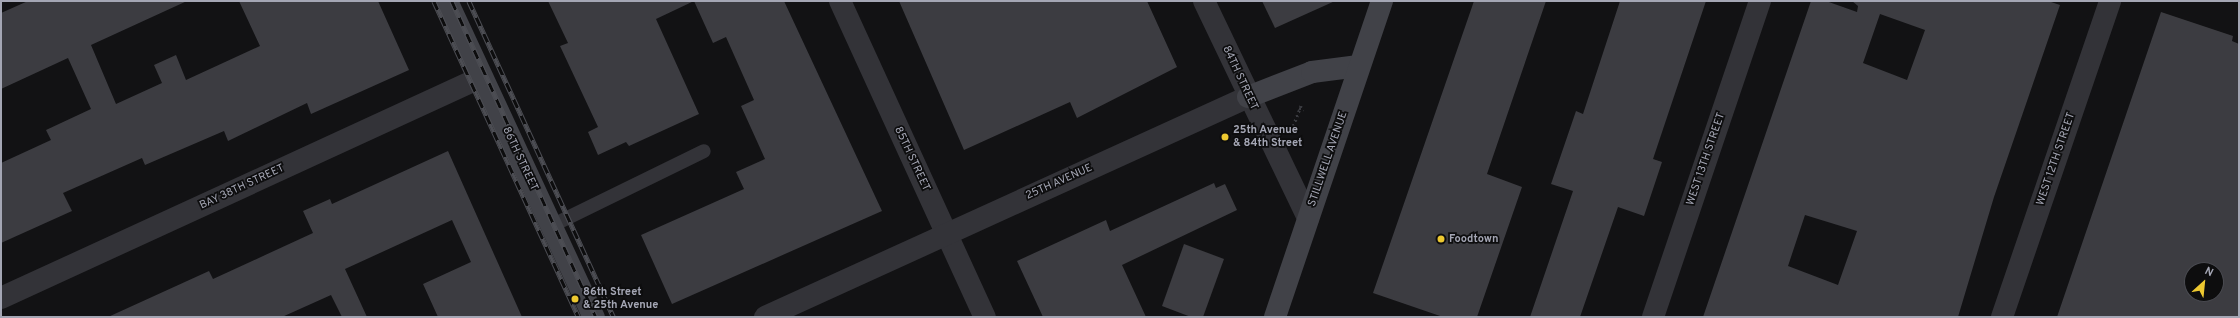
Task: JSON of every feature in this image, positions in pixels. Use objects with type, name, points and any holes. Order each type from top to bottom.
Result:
[{"type":"main road","name":"86TH STREET","points":[[447,1],[594,317]]},
{"type":"main road","name":"STILLWELL AVENUE","points":[[1275,317],[1382,1]]},
{"type":"main road","name":"25TH AVENUE","points":[[1248,96],[1312,72],[1359,66]]},
{"type":"street","name":"85TH STREET","points":[[840,1],[985,317]]},
{"type":"street","name":"84TH STREET","points":[[1204,1],[1248,96],[1308,218]]},
{"type":"street","name":"WEST 13TH STREET","points":[[1653,317],[1760,1]]},
{"type":"street","name":"WEST 12TH STREET","points":[[2002,317],[2110,1]]},
{"type":"street","name":"BAY 38TH STREET","points":[[1,298],[482,77]]},
{"type":"street","name":"25TH AVENUE","points":[[765,317],[1248,96]]},
{"type":"lane","points":[[551,226],[704,151]]},
{"type":"path","points":[[1291,132],[1301,102]]},
{"type":"path","points":[[1299,108],[1304,110]]},
{"type":"building","points":[[28,1],[187,1],[91,45],[116,104],[162,83],[154,65],[176,55],[186,80],[260,46],[239,1],[378,1],[409,70],[311,114],[307,103],[228,141],[224,131],[145,165],[142,158],[63,193],[72,211],[1,243],[1,163],[51,140],[46,130],[91,109],[68,58],[1,89],[1,13]]},
{"type":"building","points":[[548,1],[694,1],[656,19],[699,114],[629,146],[626,142],[598,155],[588,132],[598,127],[560,46],[568,43]]},
{"type":"building","points":[[694,1],[784,1],[882,211],[672,304],[641,235],[744,189],[736,172],[765,159],[741,106],[754,100],[726,37],[713,43]]},
{"type":"building","points":[[899,1],[1147,1],[1177,67],[1077,118],[1070,102],[964,150]]},
{"type":"building","points":[[1262,1],[1335,1],[1275,28]]},
{"type":"building","points":[[1474,1],[1546,1],[1487,174],[1522,187],[1477,317],[1443,317],[1373,293]]},
{"type":"building","points":[[1620,1],[1706,1],[1653,159],[1662,162],[1644,216],[1618,207],[1580,317],[1530,317],[1573,191],[1551,184],[1576,111],[1583,114]]},
{"type":"building","points":[[1811,1],[1826,1],[1857,12],[1858,6],[1852,1],[2048,1],[2060,5],[1994,197],[1958,317],[1703,317]],"holes":[[[1880,14],[1925,30],[1907,80],[1863,63]],[[1805,215],[1857,231],[1838,285],[1788,266]]]},
{"type":"building","points":[[2161,12],[2233,36],[2232,41],[2239,44],[2239,317],[2057,317]]},
{"type":"building","points":[[448,151],[522,317],[438,317],[423,284],[471,262],[452,220],[345,269],[367,317],[342,317],[331,295],[282,317],[108,317],[209,271],[213,279],[313,233],[303,211],[330,199],[332,204]]},
{"type":"building","points":[[1214,183],[1216,188],[1225,184],[1237,210],[1122,265],[1146,317],[1043,317],[1017,261],[1106,220],[1110,231]]},
{"type":"building","points":[[1184,244],[1224,259],[1203,317],[1191,317],[1162,306]]},
{"type":"railway","points":[[434,1],[579,317]]},
{"type":"railway","points":[[452,1],[596,317]]},
{"type":"railway","points":[[469,1],[614,317]]},
{"type":"place","name":"25th Avenue & 84th Street","points":[[1225,137]]},
{"type":"place","name":"Foodtown","points":[[1441,239]]},
{"type":"place","name":"86th Street & 25th Avenue","points":[[575,299]]}]
